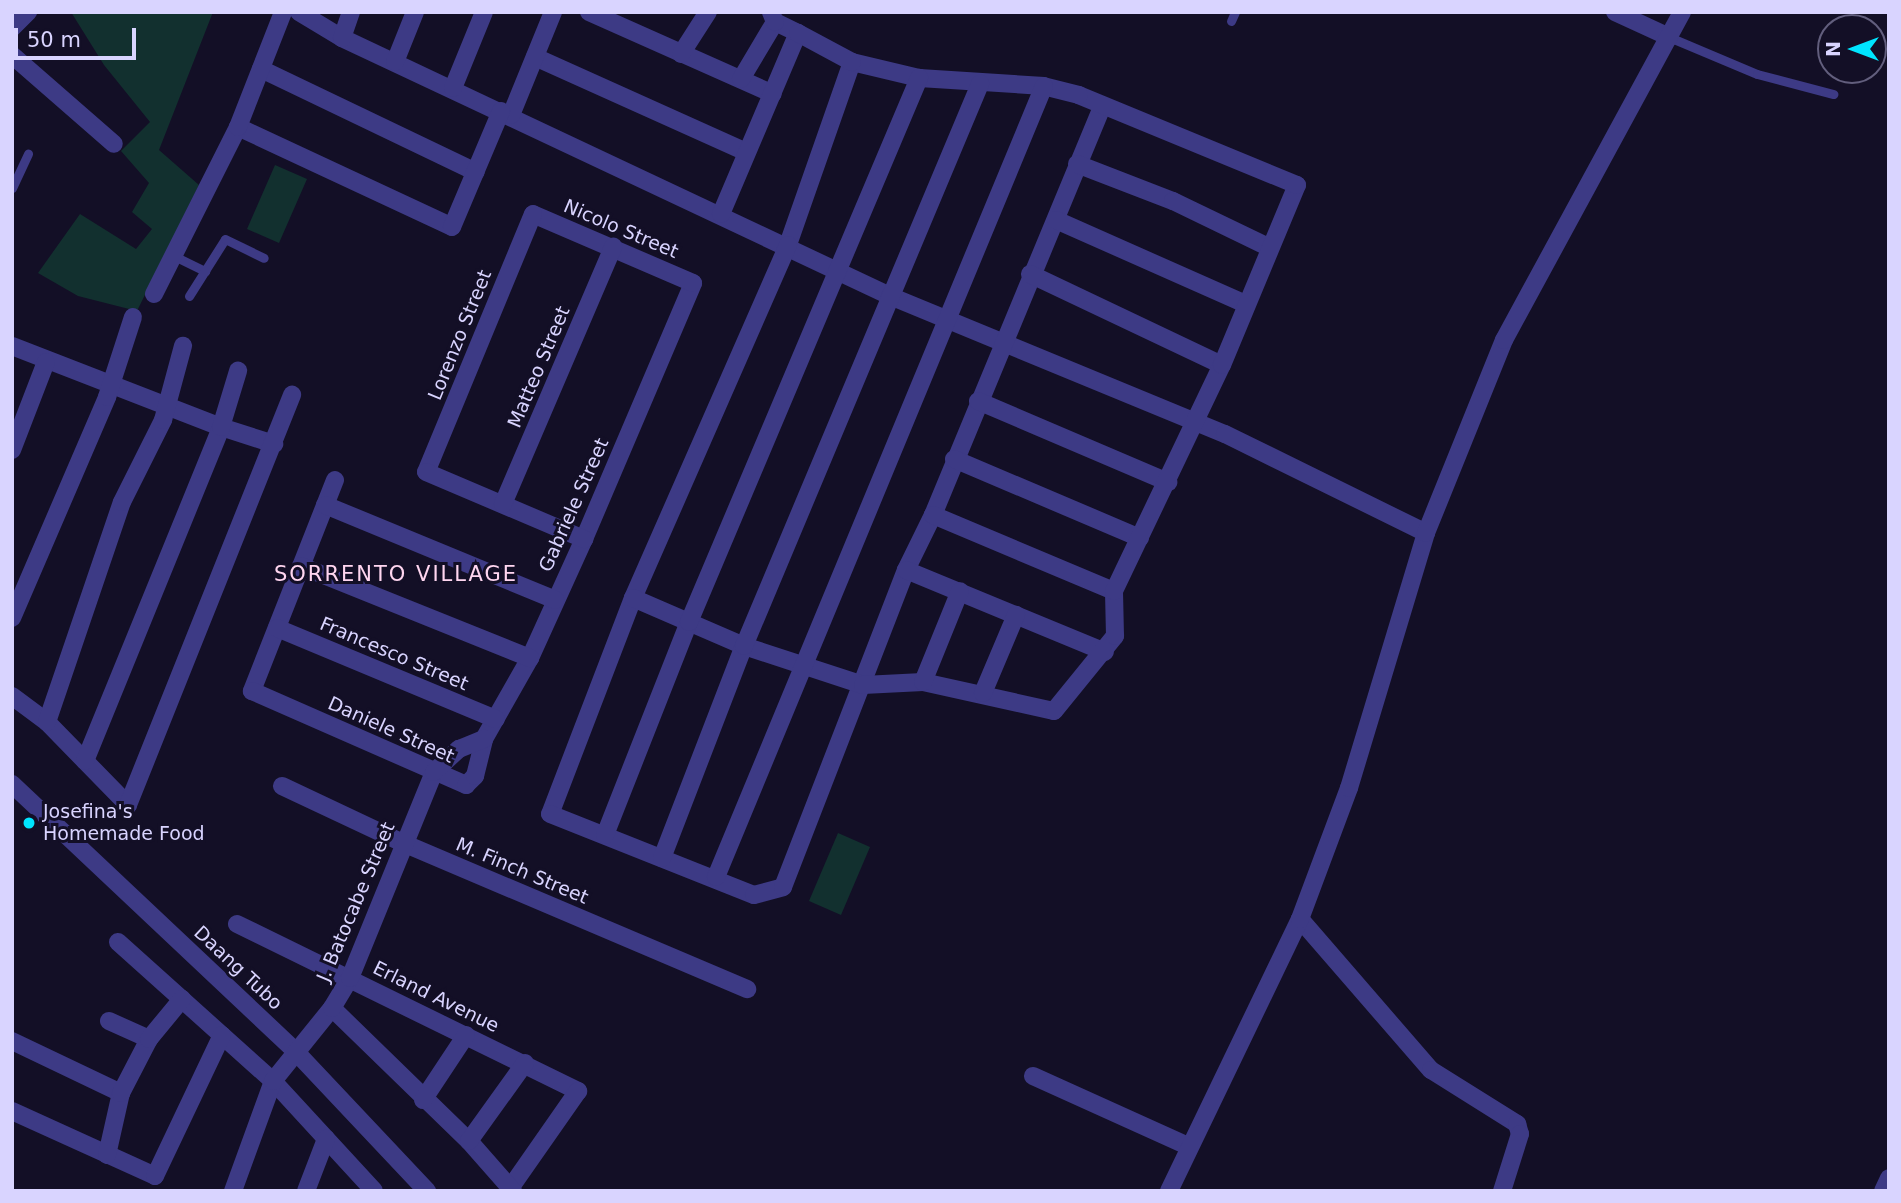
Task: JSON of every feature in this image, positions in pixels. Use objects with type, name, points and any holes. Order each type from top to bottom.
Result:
[{"type":"street","points":[[12,28],[28,12]]},
{"type":"street","points":[[154,294],[238,127],[284,12]]},
{"type":"street","points":[[299,12],[342,38],[788,245],[890,296],[1196,422],[1426,533]]},
{"type":"street","points":[[342,38],[351,12]]},
{"type":"street","points":[[395,62],[415,12]]},
{"type":"street","points":[[453,88],[484,12]]},
{"type":"street","points":[[238,127],[452,227],[553,12]]},
{"type":"street","points":[[589,12],[773,94]]},
{"type":"street","points":[[681,54],[708,12]]},
{"type":"street","points":[[1615,12],[1668,37]]},
{"type":"street","points":[[1168,1191],[1300,919],[1349,788],[1426,533],[1504,340],[1682,12]]},
{"type":"street","points":[[633,598],[744,646],[863,685],[923,682],[983,693],[1054,711],[1105,652],[1115,636],[1114,591],[1222,365],[1268,247],[1297,185],[1044,86],[919,78],[852,62],[773,17],[741,79]]},
{"type":"street","points":[[721,214],[798,33]]},
{"type":"street","points":[[12,55],[114,144]]},
{"type":"street","points":[[534,57],[746,152]]},
{"type":"street","points":[[852,62],[788,245],[633,598],[550,814],[716,877],[754,895],[783,887],[906,570],[933,515],[1030,274],[1056,220],[1102,107]]},
{"type":"street","points":[[261,69],[476,172]]},
{"type":"street","points":[[605,835],[689,622],[919,78]]},
{"type":"street","points":[[662,858],[744,646],[980,84]]},
{"type":"street","points":[[716,877],[1044,86]]},
{"type":"street","points":[[1077,164],[1173,201],[1268,247]]},
{"type":"street","name":"Nicolo Street","points":[[533,214],[693,283]]},
{"type":"street","name":"Lorenzo Street","points":[[503,504],[426,472],[533,214]]},
{"type":"street","points":[[1056,220],[1246,304]]},
{"type":"street","name":"Matteo Street","points":[[503,504],[613,247]]},
{"type":"street","points":[[1030,274],[1222,365]]},
{"type":"street","name":"Gabriele Street","points":[[484,739],[530,658],[693,283]]},
{"type":"street","points":[[12,618],[110,384],[133,317]]},
{"type":"street","points":[[12,346],[46,362],[167,404],[220,427],[274,444]]},
{"type":"street","points":[[47,722],[122,502],[167,404],[183,346]]},
{"type":"street","points":[[12,450],[19,409],[46,362]]},
{"type":"street","points":[[85,761],[220,427],[239,371]]},
{"type":"street","points":[[12,696],[47,722],[128,805],[292,395]]},
{"type":"street","points":[[978,401],[1168,482]]},
{"type":"street","points":[[954,459],[1140,538]]},
{"type":"street","points":[[277,628],[335,480]]},
{"type":"street","points":[[503,504],[584,539]]},
{"type":"street","points":[[325,505],[555,600]]},
{"type":"street","points":[[933,515],[1114,591]]},
{"type":"street","points":[[301,566],[530,658]]},
{"type":"street","points":[[906,570],[1105,652]]},
{"type":"street","points":[[923,682],[960,591]]},
{"type":"street","points":[[983,693],[1016,615]]},
{"type":"street","name":"Daniele Street","points":[[277,628],[252,691],[432,775],[468,784],[478,770],[484,739]]},
{"type":"street","name":"Francesco Street","points":[[277,628],[496,719]]},
{"type":"street","points":[[432,775],[459,750],[484,739]]},
{"type":"street","name":"J. Batocabe Street","points":[[233,1191],[272,1081],[332,1008],[350,978],[432,775]]},
{"type":"street","name":"Daang Tubo","points":[[12,783],[296,1052],[427,1191]]},
{"type":"street","name":"M. Finch Street","points":[[282,786],[403,843],[747,989]]},
{"type":"street","points":[[1300,919],[1431,1070],[1517,1124],[1520,1133],[1502,1191]]},
{"type":"street","name":"Erland Avenue","points":[[237,924],[578,1091],[512,1189]]},
{"type":"street","points":[[118,942],[272,1081],[374,1191]]},
{"type":"street","points":[[107,1155],[121,1093],[149,1040],[182,999]]},
{"type":"street","points":[[332,1008],[423,1100],[469,1141],[512,1189]]},
{"type":"street","points":[[109,1021],[149,1040]]},
{"type":"street","points":[[12,1111],[147,1175],[160,1170],[222,1035]]},
{"type":"street","points":[[423,1100],[466,1035]]},
{"type":"street","points":[[12,1041],[121,1093]]},
{"type":"street","points":[[469,1141],[525,1063]]},
{"type":"street","points":[[1033,1076],[1188,1146]]},
{"type":"street","points":[[306,1191],[326,1139]]},
{"type":"street","points":[[1883,1191],[1889,1178]]},
{"type":"lane","points":[[1668,37],[1757,74],[1833,94]]},
{"type":"lane","points":[[12,188],[28,153]]},
{"type":"lane","points":[[189,296],[225,239],[264,258]]},
{"type":"lane","points":[[172,255],[205,271]]},
{"type":"green space","points":[[71,12],[213,12],[159,150],[199,185],[137,311],[78,296],[38,273],[80,214],[136,249],[152,229],[132,212],[149,183],[121,151],[150,122],[104,65]]},
{"type":"green space","points":[[275,165],[307,179],[279,243],[247,229]]},
{"type":"green space","points":[[838,833],[870,847],[841,915],[809,901]]},
{"type":"place","name":"Josefina's Homemade Food","points":[[29,823]]},
{"type":"district","name":"SORRENTO VILLAGE","points":[[396,574]]}]
